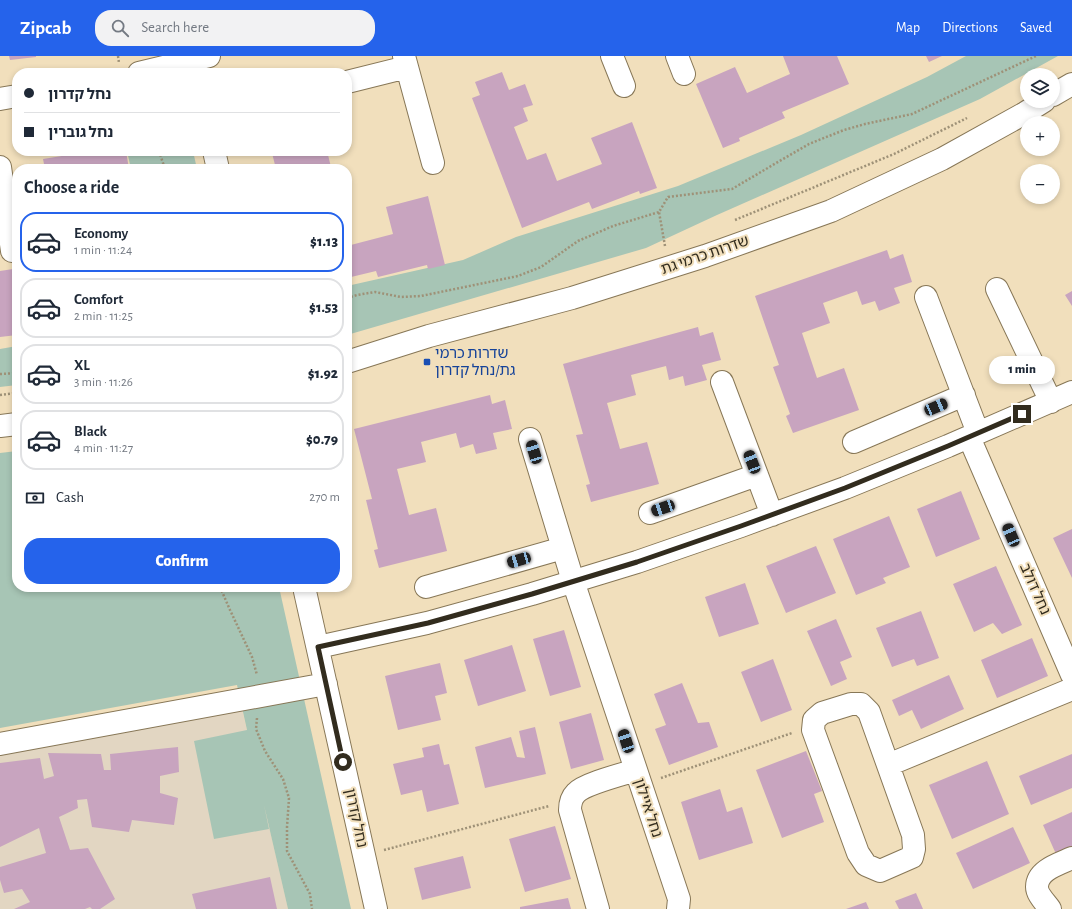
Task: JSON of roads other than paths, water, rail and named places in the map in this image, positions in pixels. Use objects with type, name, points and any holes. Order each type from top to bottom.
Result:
[{"type":"street","points":[[612,56],[624,86]]},
{"type":"street","points":[[165,68],[201,61]]},
{"type":"street","points":[[352,80],[405,62],[433,163]]},
{"type":"street","points":[[1060,91],[1072,84]]},
{"type":"street","points":[[0,99],[12,97]]},
{"type":"street","name":"שדרות כרמי גת","points":[[352,360],[429,336],[572,298],[669,268],[830,211],[942,159],[1034,108]]},
{"type":"street","points":[[0,167],[10,251]]},
{"type":"street","points":[[997,289],[1051,402]]},
{"type":"street","name":"נחל דולב","points":[[926,297],[964,396],[974,435],[1072,675]]},
{"type":"street","points":[[722,382],[772,515]]},
{"type":"street","points":[[318,647],[428,623],[532,594],[637,562],[772,515],[852,485],[974,435],[1072,392]]},
{"type":"street","points":[[854,442],[964,396]]},
{"type":"street","points":[[0,426],[12,425]]},
{"type":"street","points":[[530,439],[573,581],[638,777]]},
{"type":"street","points":[[650,512],[757,475]]},
{"type":"street","points":[[426,587],[563,548]]},
{"type":"street","name":"נחל קדרון","points":[[305,592],[376,909]]},
{"type":"street","points":[[0,744],[326,684]]},
{"type":"street","points":[[888,765],[1072,689]]},
{"type":"street","points":[[850,704],[861,704],[869,712],[888,765],[913,836],[914,849],[912,857],[880,871],[866,865],[858,853],[813,730],[814,720],[822,713],[850,704]]},
{"type":"street","name":"נחל איילון","points":[[598,909],[570,810],[571,800],[576,792],[588,785],[638,777],[679,899],[678,909]]},
{"type":"street","points":[[1050,909],[1041,897],[1037,888],[1040,878],[1046,870],[1072,858]]},
{"type":"place","name":"שדרות כרמי גת/נחל קדרון","points":[[427,362]]}]
